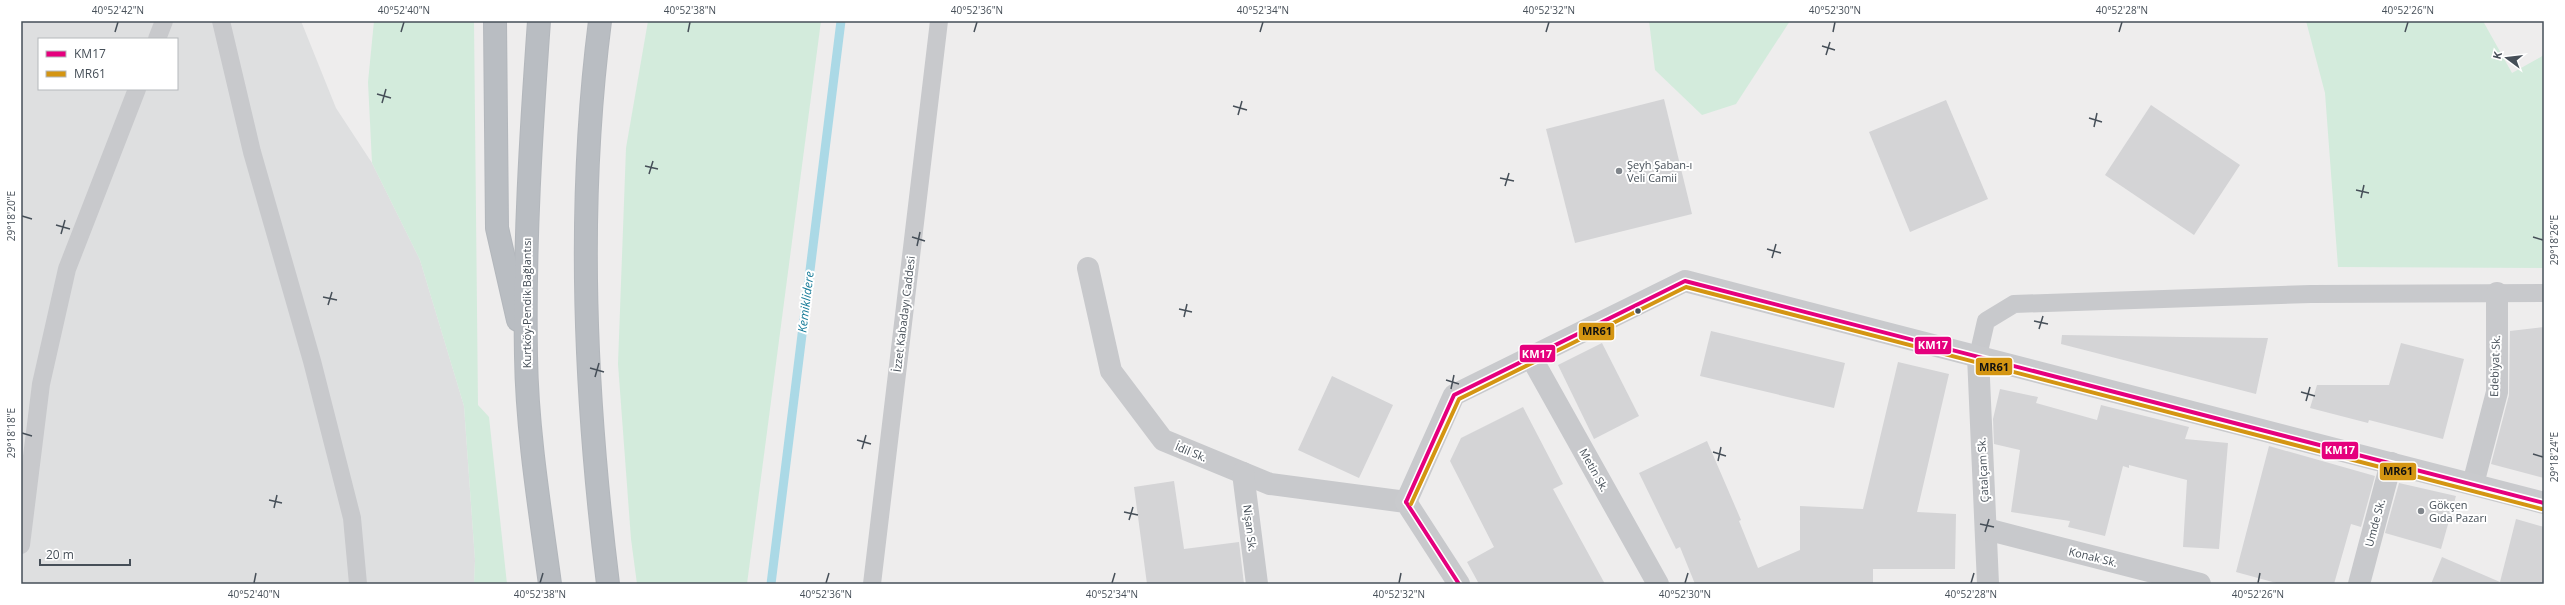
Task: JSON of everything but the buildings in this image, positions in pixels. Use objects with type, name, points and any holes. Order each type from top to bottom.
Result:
[{"type":"highway","points":[[495,21],[497,228],[526,357]]},
{"type":"highway","name":"Kurtköy-Pendik Bağlantısı","points":[[539,21],[528,181],[526,357],[536,482],[550,584]]},
{"type":"highway","points":[[600,21],[586,193],[587,343],[597,492],[608,584]]},
{"type":"street","name":"İdil Sk.","points":[[1088,268],[1111,371],[1163,440],[1270,484],[1406,502]]},
{"type":"street","points":[[1459,584],[1406,502],[1454,395],[1685,280],[2544,503]]},
{"type":"street","name":"Edebiyat Sk.","points":[[2473,484],[2497,392],[2497,293]]},
{"type":"street","name":"Çatalçam Sk.","points":[[1978,356],[1988,584]]},
{"type":"street","name":"Metin Sk.","points":[[1531,357],[1658,584]]},
{"type":"street","name":"Umde Sk.","points":[[2359,584],[2391,463]]},
{"type":"street","name":"Nişan Sk.","points":[[1243,473],[1257,584]]},
{"type":"street","name":"Konak Sk.","points":[[1986,529],[2200,584]]},
{"type":"lane","points":[[157,38],[164,21]]},
{"type":"lane","points":[[221,21],[252,152],[312,362],[352,518],[358,584]]},
{"type":"lane","name":"İzzet Kabadayı Caddesi","points":[[872,584],[939,21]]},
{"type":"lane","points":[[21,545],[41,384],[67,269],[137,90]]},
{"type":"lane","points":[[1978,356],[1986,321],[2014,304],[2311,294],[2544,293]]},
{"type":"shaded area","points":[[21,21],[301,21],[336,108],[372,163],[420,260],[464,406],[475,560],[474,584],[21,584]]},
{"type":"green space","points":[[374,21],[474,21],[478,405],[489,417],[507,584],[474,584],[475,560],[464,406],[420,260],[372,163],[368,82]]},
{"type":"green space","points":[[648,21],[821,21],[747,584],[637,584],[631,539],[618,364],[626,148]]},
{"type":"green space","points":[[1649,21],[1790,21],[1736,104],[1702,115],[1655,70]]},
{"type":"green space","points":[[2306,21],[2483,21],[2512,73],[2544,55],[2544,268],[2338,267],[2325,93]]},
{"type":"waterway","name":"Kemiklidere","points":[[771,584],[841,21]]},
{"type":"transit line","name":"KM17","points":[[1406,502],[1454,395],[1685,281],[2544,503]]},
{"type":"transit line","name":"MR61","points":[[1411,504],[1459,399],[1686,287],[2542,509]]},
{"type":"transit line","name":"KM17","points":[[1406,502],[1459,584]]},
{"type":"place","name":"Şeyh Şaban-ı Veli Camii","points":[[1619,171]]},
{"type":"place","name":"Gökçen Gıda Pazarı","points":[[2421,511]]}]
